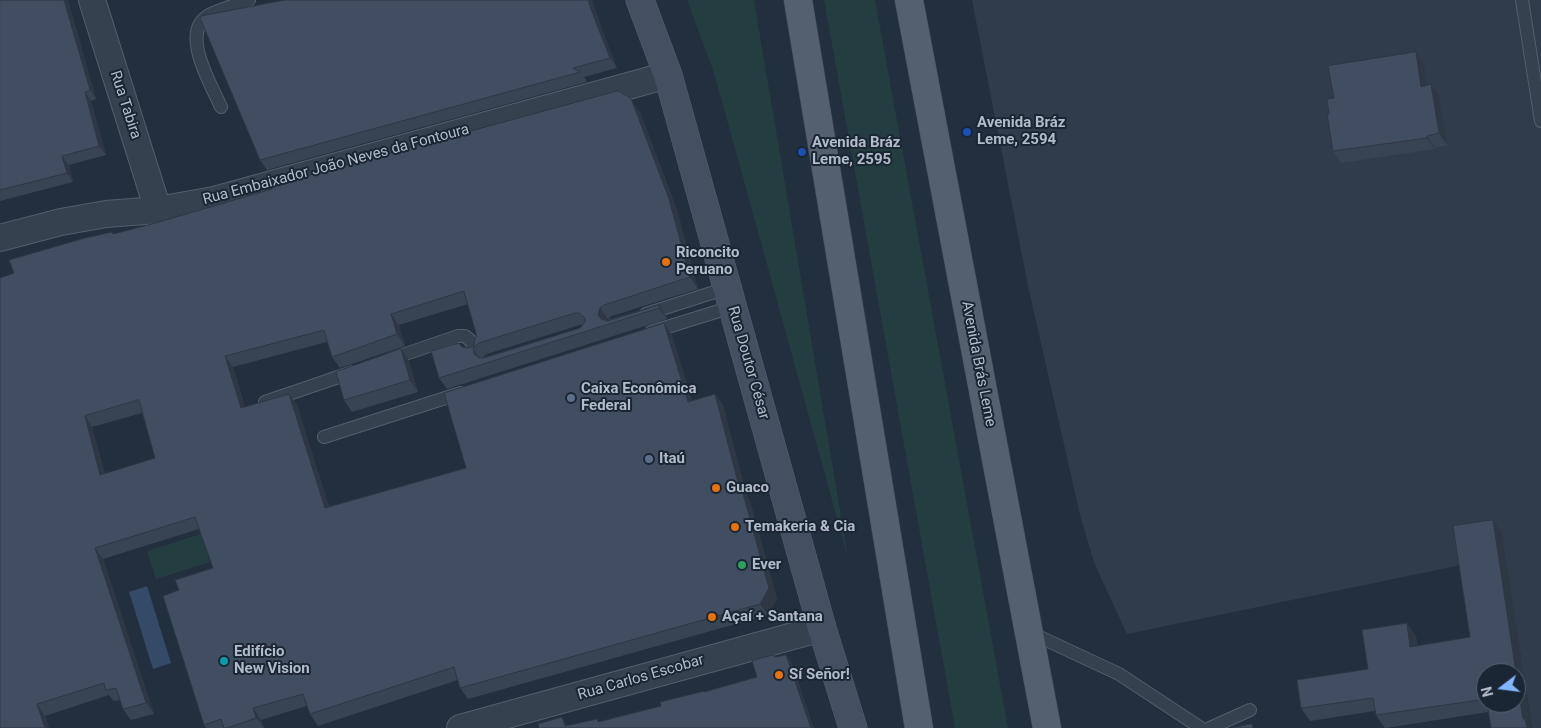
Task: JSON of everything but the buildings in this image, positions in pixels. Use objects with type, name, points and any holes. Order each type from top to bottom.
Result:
[{"type":"main road","points":[[798,0],[919,728]]},
{"type":"main road","name":"Avenida Brás Leme","points":[[909,0],[1048,728]]},
{"type":"street","name":"Rua Tabira","points":[[92,0],[158,210]]},
{"type":"street","name":"Rua Doutor César","points":[[640,0],[668,75],[822,628],[853,728]]},
{"type":"street","name":"Rua Embaixador João Neves da Fontoura","points":[[0,238],[61,222],[106,214],[158,210],[214,200],[668,75]]},
{"type":"street","name":"Rua Carlos Escobar","points":[[460,728],[505,722],[822,628]]},
{"type":"lane","points":[[221,106],[200,60],[195,35],[198,25],[208,16],[249,0]]},
{"type":"lane","points":[[1522,0],[1541,121]]},
{"type":"lane","points":[[633,318],[730,298]]},
{"type":"lane","points":[[638,336],[730,298]]},
{"type":"lane","points":[[264,402],[458,336],[465,336],[470,341],[475,352]]},
{"type":"lane","points":[[324,436],[477,388]]},
{"type":"lane","points":[[1029,632],[1119,674],[1201,728]]},
{"type":"lane","points":[[1210,728],[1250,710]]},
{"type":"shaded area","points":[[972,0],[1541,0],[1541,728],[1532,728],[1526,690],[1526,663],[1522,663],[1505,556],[1127,634],[1095,565],[1080,515],[1028,286]]},
{"type":"green space","points":[[687,0],[754,0],[848,558],[713,70]]},
{"type":"green space","points":[[824,0],[875,0],[1008,728],[955,728]]},
{"type":"green space","points":[[201,534],[210,562],[156,579],[147,551]]},
{"type":"water","points":[[147,586],[171,663],[153,669],[129,592]]},
{"type":"place","name":"Avenida Bráz Leme, 2594","points":[[967,132]]},
{"type":"place","name":"Avenida Bráz Leme, 2595","points":[[802,152]]},
{"type":"place","name":"Riconcito Peruano","points":[[666,262]]},
{"type":"place","name":"Caixa Econômica Federal","points":[[571,398]]},
{"type":"place","name":"Itaú","points":[[649,459]]},
{"type":"place","name":"Guaco","points":[[716,488]]},
{"type":"place","name":"Temakeria & Cia","points":[[735,527]]},
{"type":"place","name":"Ever","points":[[742,565]]},
{"type":"place","name":"Açaí + Santana","points":[[712,617]]},
{"type":"place","name":"Edifício New Vision","points":[[224,661]]},
{"type":"place","name":"Sí Señor!","points":[[779,675]]}]
